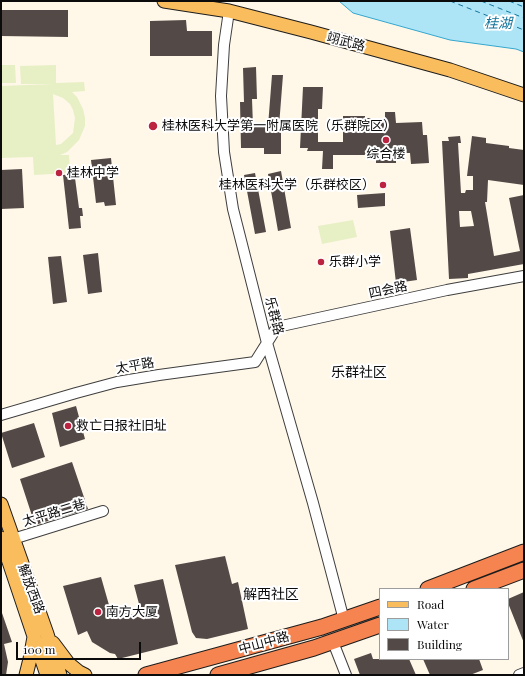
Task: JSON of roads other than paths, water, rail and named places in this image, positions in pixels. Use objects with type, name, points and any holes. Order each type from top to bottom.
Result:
[{"type":"highway","points":[[431,588],[524,552]]},
{"type":"highway","points":[[477,588],[524,570]]},
{"type":"highway","name":"中山中路","points":[[146,675],[322,627],[379,607]]},
{"type":"highway","name":"中山中路","points":[[218,675],[333,642],[379,625]]},
{"type":"main road","name":"翊武路","points":[[164,1],[228,11],[311,32],[450,70],[524,95]]},
{"type":"main road","name":"解放西路","points":[[1,504],[4,542],[40,634],[60,675]]},
{"type":"main road","points":[[26,675],[30,659],[40,634]]},
{"type":"main road","points":[[40,634],[47,675]]},
{"type":"main road","points":[[40,634],[68,663],[85,675]]},
{"type":"street","name":"乐群路","points":[[228,11],[221,96],[224,152],[233,209],[267,343],[313,503],[344,620]]},
{"type":"street","name":"四会路","points":[[267,343],[277,327],[448,290],[524,276]]},
{"type":"street","name":"太平路","points":[[1,416],[117,382],[255,362],[267,343]]},
{"type":"street","name":"太平路二巷","points":[[4,542],[103,511]]},
{"type":"street","points":[[333,642],[346,675]]},
{"type":"street","points":[[519,675],[524,673]]},
{"type":"water","name":"桂湖","points":[[339,1],[524,1],[524,52],[516,49],[450,40],[353,13]]},
{"type":"place","name":"桂林医科大学第一附属医院（乐群院区）","points":[[153,126]]},
{"type":"place","name":"综合楼","points":[[386,140]]},
{"type":"place","name":"桂林中学","points":[[59,173]]},
{"type":"place","name":"桂林医科大学（乐群校区）","points":[[383,185]]},
{"type":"place","name":"乐群小学","points":[[321,262]]},
{"type":"place","name":"救亡日报社旧址","points":[[68,426]]},
{"type":"place","name":"南方大厦","points":[[98,612]]},
{"type":"district","name":"乐群社区","points":[[359,373]]},
{"type":"district","name":"解西社区","points":[[271,595]]}]
